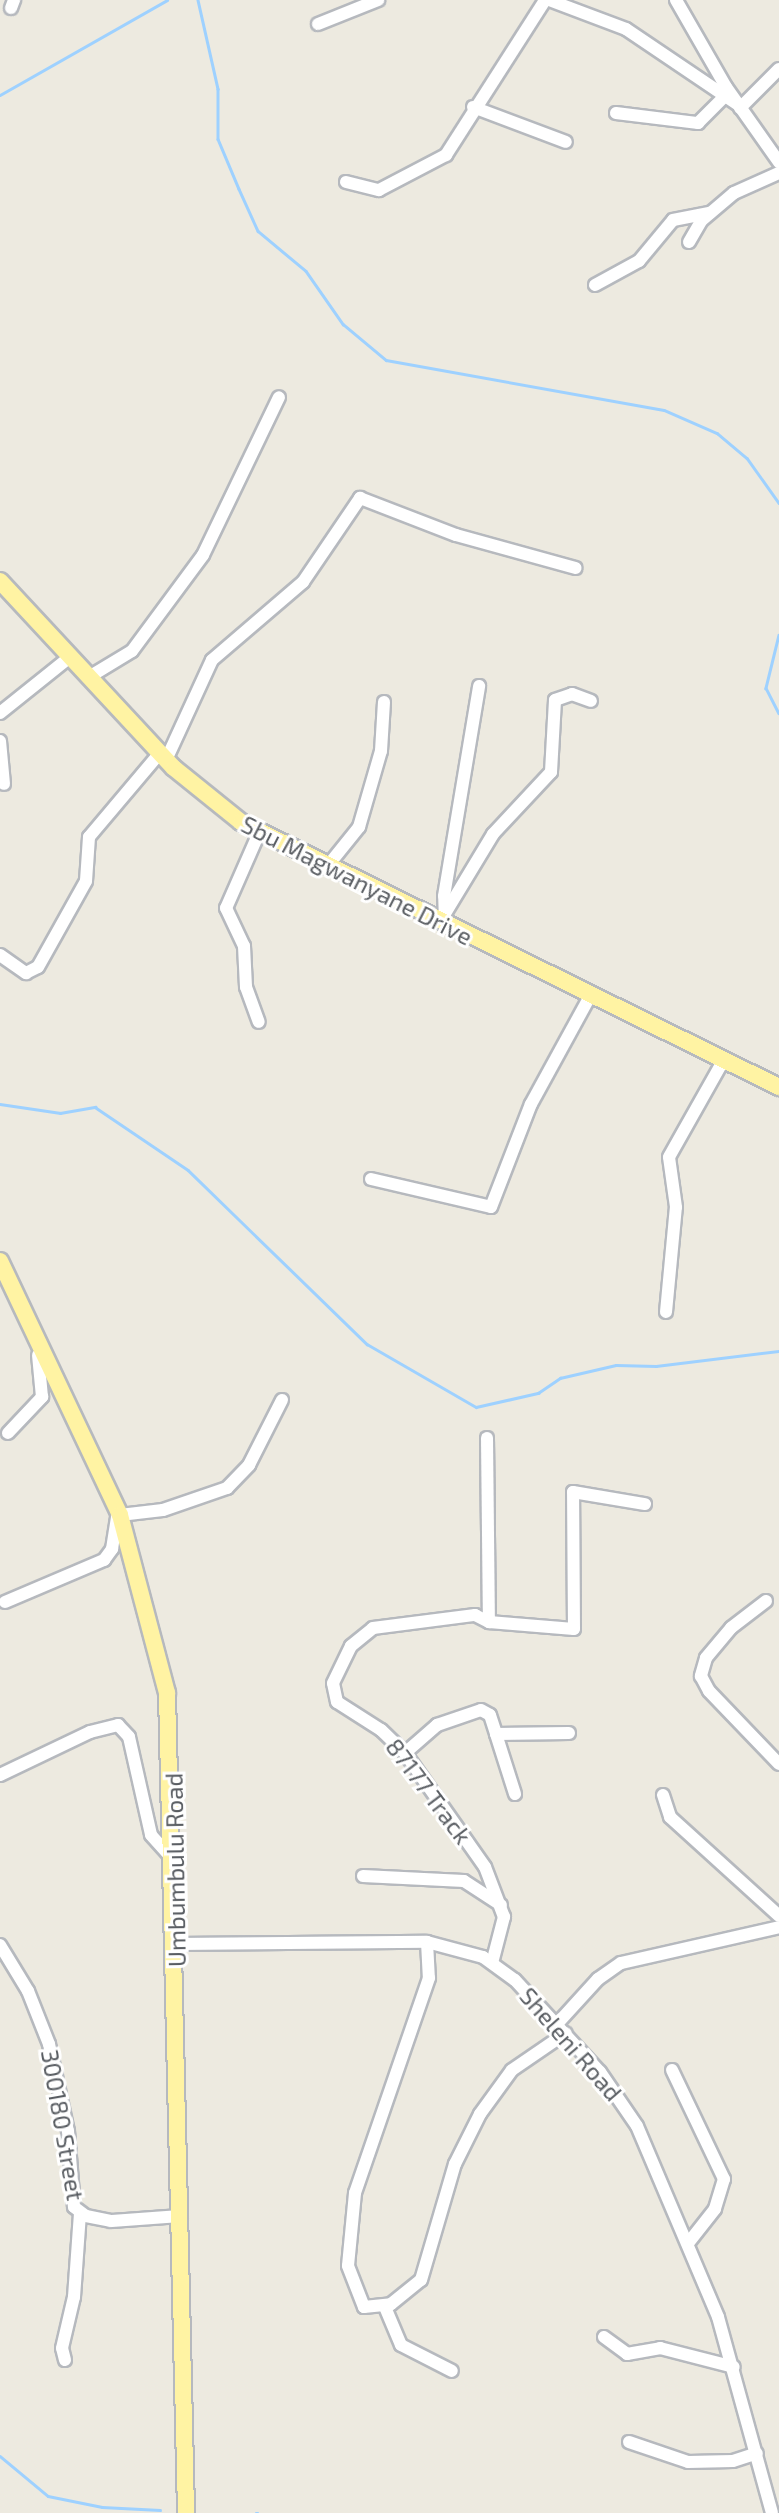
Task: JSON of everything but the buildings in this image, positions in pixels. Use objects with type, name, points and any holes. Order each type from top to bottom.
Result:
[{"type":"main road","name":"Sbu Magwanyane Drive","points":[[0,581],[163,756],[259,833],[326,867],[444,919],[589,998],[722,1063],[779,1087]]},
{"type":"main road","name":"Umbumbulu Road","points":[[0,1261],[119,1513],[167,1693],[177,1944],[186,2513]]},
{"type":"street","points":[[318,24],[378,0]]},
{"type":"street","points":[[346,182],[379,190],[440,159],[473,107],[493,86],[547,0],[626,29],[738,106]]},
{"type":"street","points":[[676,0],[738,106],[779,162]]},
{"type":"street","points":[[738,106],[779,69]]},
{"type":"street","points":[[616,113],[698,123],[725,96]]},
{"type":"street","points":[[473,107],[566,142]]},
{"type":"street","points":[[689,242],[710,213],[743,187],[779,173]]},
{"type":"street","points":[[595,285],[639,261],[673,219],[710,213]]},
{"type":"street","points":[[89,677],[132,651],[203,555],[279,397]]},
{"type":"street","points":[[0,955],[26,973],[38,967],[86,881],[89,836],[163,756],[212,660],[253,620],[303,582],[360,498],[456,535],[576,568]]},
{"type":"street","points":[[0,713],[70,657]]},
{"type":"street","points":[[444,919],[444,896],[480,686]]},
{"type":"street","points":[[444,919],[493,834],[551,772],[555,700],[572,694],[591,701]]},
{"type":"street","points":[[326,867],[359,827],[381,751],[384,702]]},
{"type":"street","points":[[0,741],[4,784]]},
{"type":"street","points":[[259,833],[226,908],[244,946],[246,987],[259,1022]]},
{"type":"street","points":[[371,1179],[491,1207],[531,1104],[589,998]]},
{"type":"street","points":[[666,1312],[676,1207],[668,1157],[722,1063]]},
{"type":"street","points":[[8,1433],[38,1404],[45,1390],[33,1327]]},
{"type":"street","points":[[5,1602],[104,1560],[112,1549],[119,1513],[163,1510],[236,1481],[282,1400]]},
{"type":"street","points":[[487,1438],[489,1622],[574,1629],[573,1492],[645,1504]]},
{"type":"street","points":[[766,1601],[731,1628],[706,1658],[701,1676],[709,1691],[779,1764]]},
{"type":"street","name":"87177 Track","points":[[489,1622],[465,1615],[373,1628],[351,1646],[333,1683],[337,1702],[381,1730],[405,1754],[479,1857],[503,1911]]},
{"type":"street","points":[[405,1754],[437,1725],[477,1711],[489,1713],[515,1794]]},
{"type":"street","points":[[0,1775],[90,1732],[118,1725],[129,1737],[151,1835],[175,1863]]},
{"type":"street","points":[[496,1734],[569,1733]]},
{"type":"street","points":[[663,1795],[670,1817],[779,1916]]},
{"type":"street","points":[[363,1876],[464,1881],[503,1911],[492,1963]]},
{"type":"street","points":[[427,1942],[429,1978],[360,2172],[349,2229],[348,2266],[356,2298],[364,2307],[385,2307],[414,2289],[426,2272],[455,2164],[491,2098],[528,2055],[561,2029],[598,1979],[621,1963],[779,1927]]},
{"type":"street","name":"Sheleni Road","points":[[177,1944],[427,1942],[492,1963],[561,2029],[637,2126],[689,2242],[734,2367],[772,2513]]},
{"type":"street","name":"300180 Street","points":[[0,1945],[28,1991],[49,2044],[68,2132],[72,2197],[80,2213],[121,2221],[181,2216]]},
{"type":"street","points":[[672,2070],[724,2179],[715,2209],[689,2242]]},
{"type":"street","points":[[65,2360],[62,2348],[74,2297],[80,2213]]},
{"type":"street","points":[[385,2307],[401,2345],[452,2371]]},
{"type":"street","points":[[604,2337],[627,2354],[660,2348],[734,2367]]},
{"type":"street","points":[[628,2442],[688,2462],[725,2462],[757,2453]]},
{"type":"waterway","points":[[0,95],[167,0]]},
{"type":"waterway","points":[[198,0],[218,89],[218,139],[239,189],[258,231],[306,271],[343,324],[386,360],[664,410],[717,433],[747,458],[779,503]]},
{"type":"waterway","points":[[779,635],[766,688],[779,713]]},
{"type":"waterway","points":[[0,1104],[60,1113],[95,1107],[188,1170],[367,1344],[476,1407],[538,1393],[560,1378],[616,1365],[656,1366],[779,1351]]},
{"type":"waterway","points":[[0,2456],[48,2496],[102,2507],[160,2510]]}]
